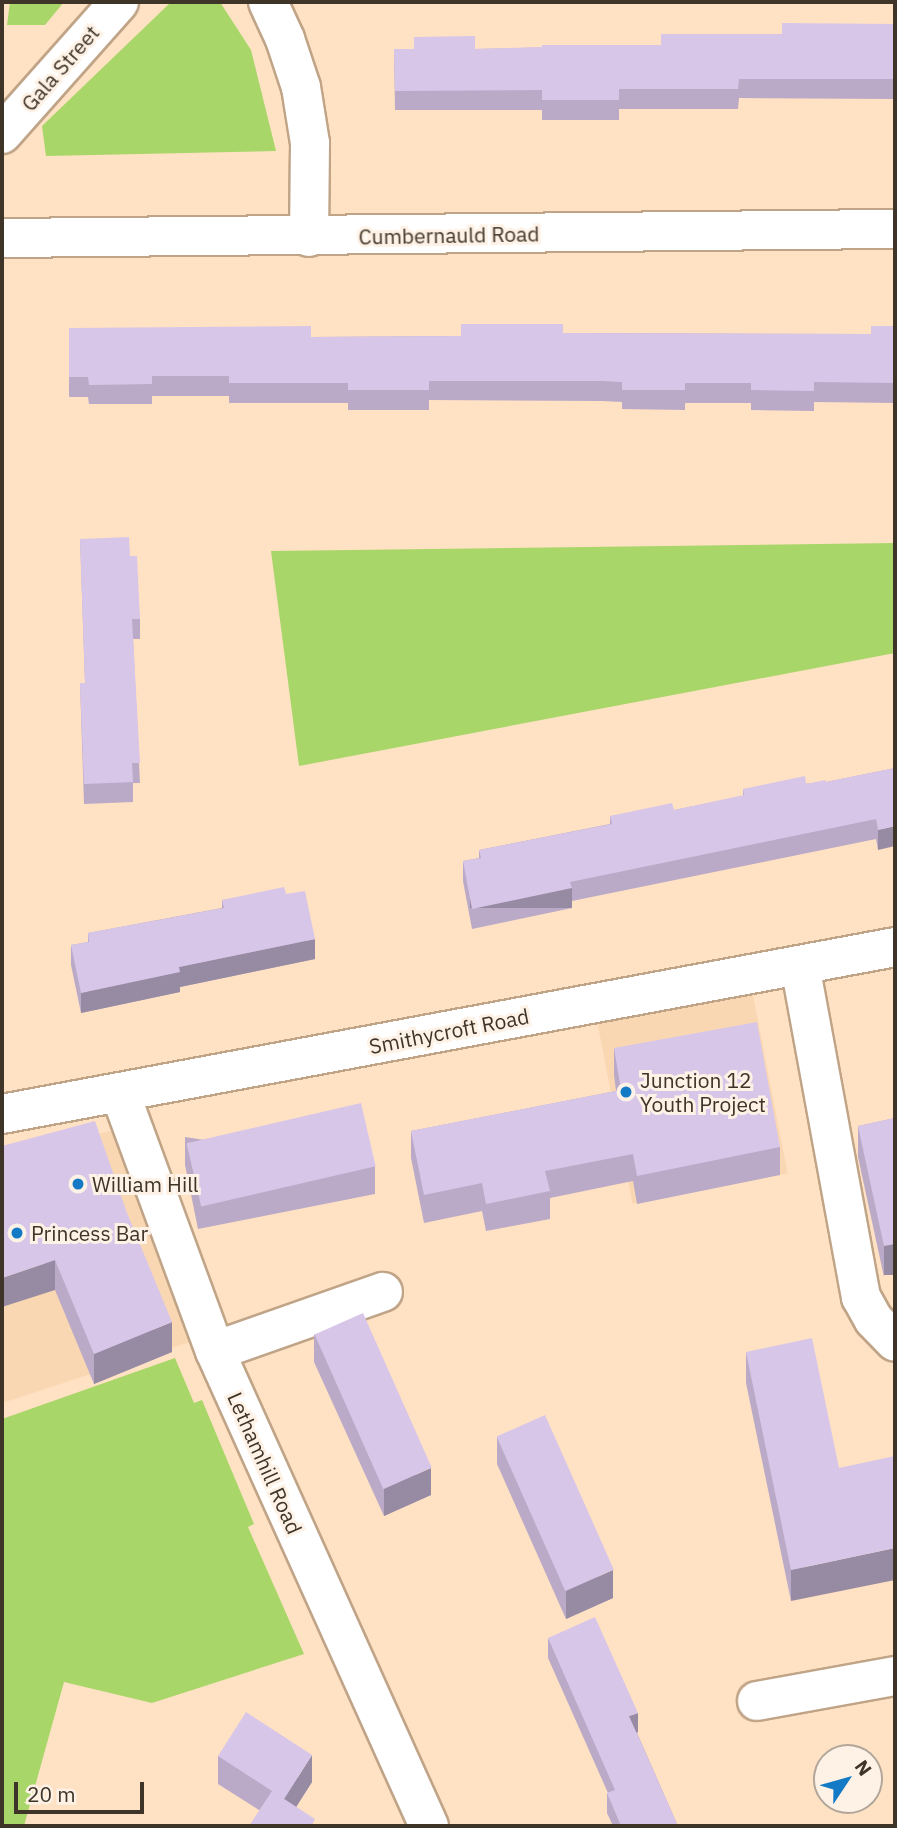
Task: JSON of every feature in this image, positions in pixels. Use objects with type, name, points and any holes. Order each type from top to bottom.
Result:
[{"type":"street","name":"Gala Street","points":[[2,134],[119,2]]},
{"type":"street","points":[[268,2],[285,39],[301,87],[310,143],[309,237]]},
{"type":"street","name":"Cumbernauld Road","points":[[2,238],[895,229]]},
{"type":"street","name":"Smithycroft Road","points":[[2,1114],[895,947]]},
{"type":"street","points":[[800,965],[861,1297],[874,1320],[895,1342]]},
{"type":"street","name":"Lethamhill Road","points":[[120,1093],[215,1352],[429,1826]]},
{"type":"street","points":[[215,1352],[383,1293]]},
{"type":"street","points":[[757,1701],[895,1676]]},
{"type":"shaded area","points":[[750,980],[788,1173],[632,1204],[595,1010]]},
{"type":"shaded area","points":[[111,1131],[196,1340],[2,1403],[2,1155]]},
{"type":"green space","points":[[10,2],[64,2],[45,25],[7,25]]},
{"type":"green space","points":[[171,2],[220,2],[251,50],[276,151],[46,156],[42,126]]},
{"type":"green space","points":[[895,543],[895,653],[299,766],[271,551]]},
{"type":"green space","points":[[175,1358],[194,1403],[202,1400],[254,1524],[248,1527],[304,1654],[152,1703],[64,1682],[24,1826],[2,1826],[2,1419]]},
{"type":"building","points":[[782,23],[895,24],[895,79],[739,79],[738,89],[619,89],[619,100],[542,100],[542,90],[395,91],[394,49],[414,49],[414,37],[475,36],[475,49],[542,45],[661,45],[661,34],[782,34]]},
{"type":"building","points":[[461,324],[563,324],[563,333],[871,334],[871,326],[895,326],[895,383],[814,382],[814,391],[751,390],[751,383],[685,383],[685,390],[622,390],[622,382],[602,381],[429,381],[429,390],[348,390],[348,383],[229,383],[229,376],[152,376],[152,384],[89,385],[88,377],[69,377],[69,328],[311,326],[311,337],[461,336]]},
{"type":"building","points":[[129,537],[130,556],[137,556],[140,619],[132,619],[140,763],[132,763],[133,782],[84,784],[80,683],[85,683],[80,539]]},
{"type":"building","points":[[895,768],[895,826],[878,830],[876,819],[570,882],[572,888],[472,909],[463,861],[481,858],[479,850],[612,824],[610,816],[672,803],[674,810],[744,795],[743,789],[805,776],[806,784]]},
{"type":"building","points":[[284,887],[286,894],[305,891],[315,939],[179,967],[180,972],[81,993],[71,945],[89,942],[88,933],[224,908],[222,900]]},
{"type":"building","points":[[757,1022],[780,1147],[637,1176],[633,1154],[545,1171],[550,1191],[486,1204],[482,1183],[424,1195],[411,1131],[621,1090],[614,1048]]},
{"type":"building","points":[[361,1103],[376,1166],[201,1207],[187,1143]]},
{"type":"building","points":[[895,1118],[895,1244],[884,1246],[858,1126]]},
{"type":"building","points":[[95,1121],[127,1213],[172,1322],[94,1354],[55,1260],[2,1278],[2,1146]]},
{"type":"building","points":[[363,1313],[432,1467],[383,1489],[315,1335]]},
{"type":"building","points":[[812,1338],[839,1468],[895,1456],[895,1548],[791,1570],[746,1352]]},
{"type":"building","points":[[545,1415],[614,1569],[565,1591],[497,1437]]},
{"type":"building","points":[[595,1617],[638,1713],[629,1716],[678,1826],[621,1826],[607,1793],[615,1790],[548,1638]]},
{"type":"building","points":[[246,1712],[312,1755],[284,1799],[315,1819],[311,1826],[249,1826],[272,1791],[218,1756]]},
{"type":"place","name":"Junction 12 Youth Project","points":[[626,1092]]},
{"type":"place","name":"William Hill","points":[[78,1184]]},
{"type":"place","name":"Princess Bar","points":[[17,1233]]}]
